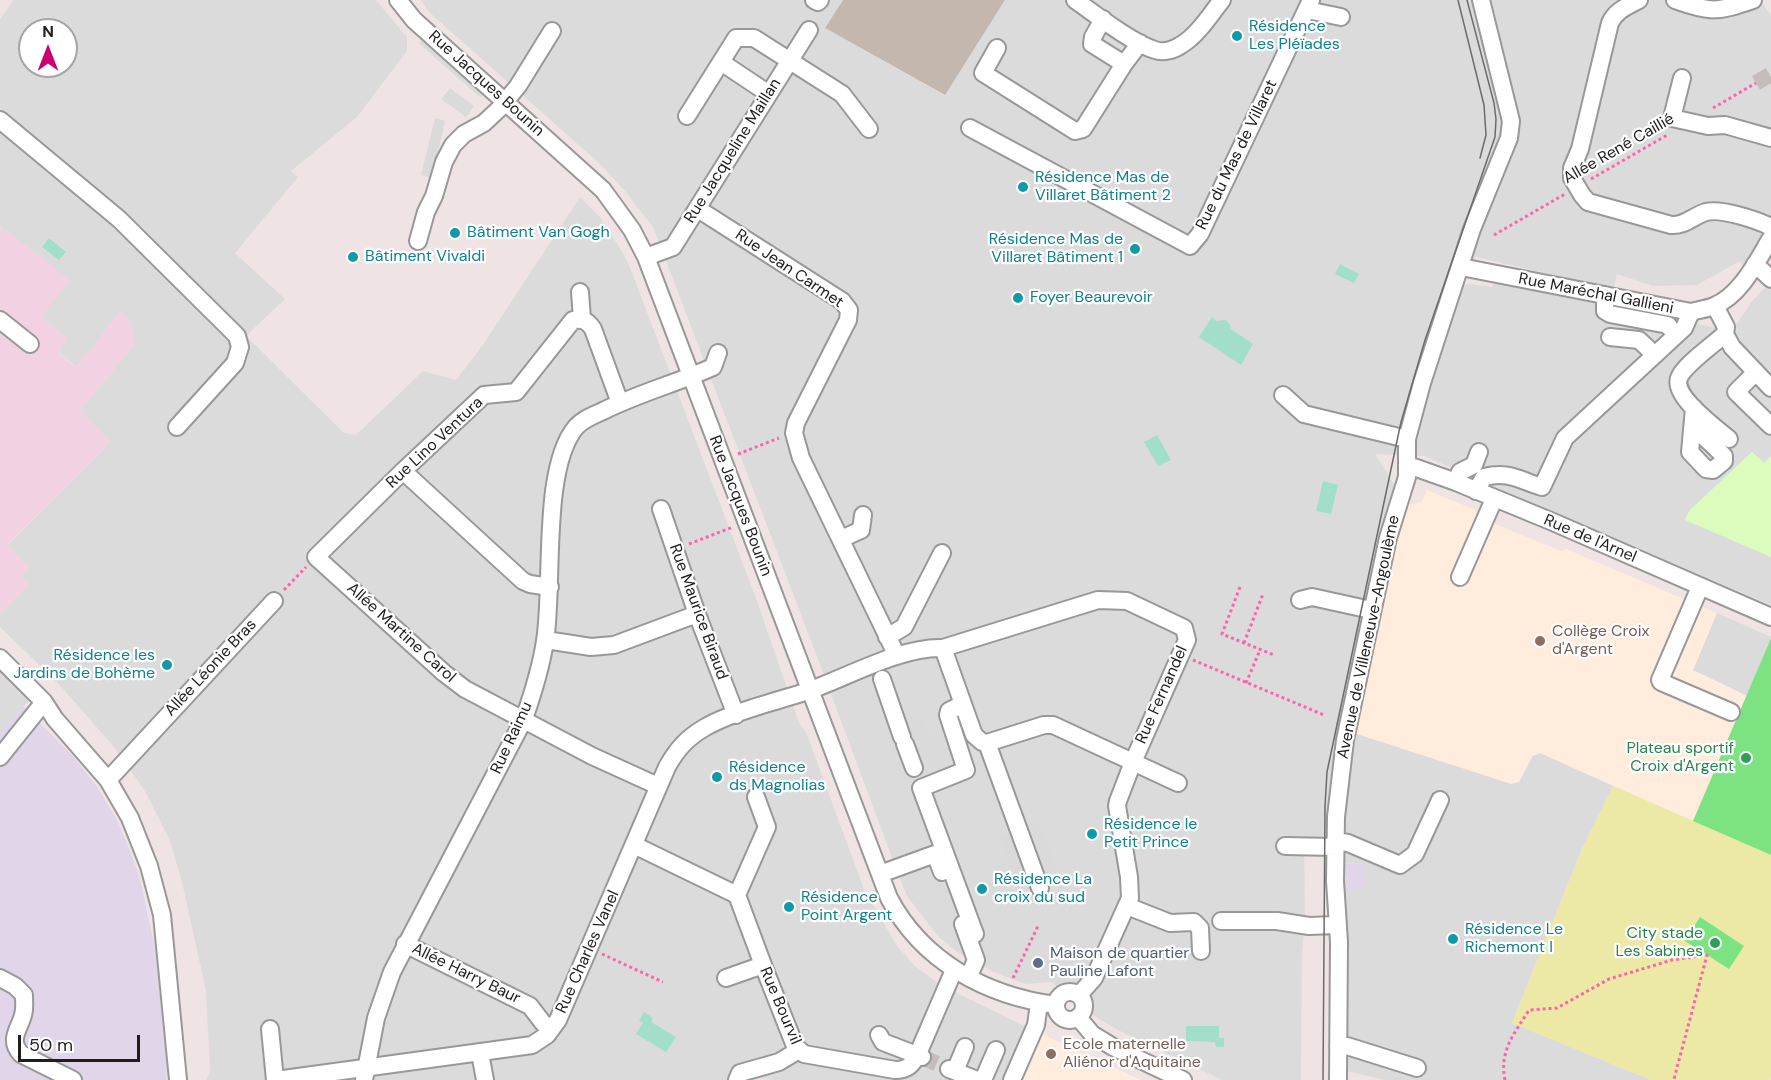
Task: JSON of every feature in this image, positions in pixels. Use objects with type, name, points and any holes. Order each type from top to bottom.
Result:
[{"type":"street","name":"Rue Jacques Bounin","points":[[398,0],[414,20],[603,190],[632,230],[646,257],[889,898],[910,931],[922,945],[961,973],[1006,993],[1039,1003],[1056,1005],[1057,1012],[1066,1019],[1078,1017],[1092,1034],[1113,1047],[1183,1080]]},
{"type":"street","points":[[1075,0],[1156,51],[1168,51],[1181,46],[1222,0]]},
{"type":"street","name":"Avenue de Villeneuve-Angoulème","points":[[1338,1080],[1339,942],[1336,926],[1335,844],[1340,768],[1371,610],[1388,538],[1407,477],[1407,440],[1422,383],[1472,229],[1509,138],[1511,121],[1481,0]]},
{"type":"street","points":[[1640,0],[1618,11],[1610,22],[1580,149],[1572,168],[1572,178],[1576,187],[1588,202],[1671,225],[1683,224],[1704,213],[1714,211],[1761,222],[1771,227]]},
{"type":"street","points":[[1675,0],[1719,11],[1753,0]]},
{"type":"street","points":[[1309,5],[1341,17]]},
{"type":"street","name":"Rue du Mas de Villaret","points":[[970,128],[1190,246],[1200,234],[1309,5]]},
{"type":"street","points":[[1102,19],[1092,44],[1124,64]]},
{"type":"street","name":"Rue Jacqueline Maillan","points":[[646,257],[673,247],[809,30]]},
{"type":"street","points":[[418,241],[426,212],[435,196],[444,162],[453,145],[464,134],[484,123],[505,102],[518,86],[552,31]]},
{"type":"street","points":[[687,116],[736,38],[744,37],[754,38],[842,94],[869,129]]},
{"type":"street","points":[[997,48],[983,73],[1076,131],[1083,129],[1140,43]]},
{"type":"street","points":[[721,62],[768,94]]},
{"type":"street","points":[[1682,78],[1672,118],[1708,126],[1725,125],[1771,138]]},
{"type":"street","points":[[0,120],[119,219],[237,336],[240,347],[235,363],[177,427]]},
{"type":"street","name":"Rue Jean Carmet","points":[[698,209],[842,301],[849,310],[848,320],[801,409],[794,434]]},
{"type":"street","name":"Rue Maréchal Gallieni","points":[[1461,267],[1691,312],[1715,306],[1735,291],[1771,238]]},
{"type":"street","points":[[1755,264],[1771,279]]},
{"type":"street","points":[[580,292],[582,319],[588,321],[593,329],[620,403]]},
{"type":"street","points":[[1605,295],[1605,311],[1610,314],[1668,325],[1670,328]]},
{"type":"street","points":[[1715,306],[1726,327],[1725,334],[1732,347],[1771,388]]},
{"type":"street","points":[[1476,491],[1484,477],[1497,474],[1505,474],[1542,487],[1566,438],[1684,328],[1691,312]]},
{"type":"street","name":"Rue Lino Ventura","points":[[316,557],[484,395],[516,392],[563,330],[573,320],[582,319]]},
{"type":"street","points":[[0,320],[30,344]]},
{"type":"street","points":[[1725,334],[1680,374],[1678,379],[1679,392],[1729,440]]},
{"type":"street","points":[[1610,337],[1639,340],[1655,355]]},
{"type":"street","name":"Rue Raimu","points":[[365,1074],[381,1001],[405,944],[524,719],[538,677],[546,639],[553,493],[558,467],[568,440],[586,419],[620,403],[713,367],[718,353]]},
{"type":"street","points":[[1756,372],[1736,392],[1771,426]]},
{"type":"street","points":[[1283,395],[1304,414],[1407,440]]},
{"type":"street","points":[[1692,431],[1694,408]]},
{"type":"street","points":[[794,434],[801,458],[897,656]]},
{"type":"street","points":[[1456,482],[1460,472],[1474,465],[1479,452]]},
{"type":"street","name":"Rue de l'Arnel","points":[[1407,465],[1456,482],[1553,522],[1771,617]]},
{"type":"street","points":[[403,471],[523,581],[550,587]]},
{"type":"street","points":[[1460,577],[1494,499]]},
{"type":"street","name":"Rue Maurice Biraud","points":[[661,508],[736,715]]},
{"type":"street","points":[[841,539],[861,530],[864,515]]},
{"type":"street","points":[[887,637],[904,627],[942,553]]},
{"type":"street","name":"Allée Martine Carol","points":[[316,557],[444,673],[465,689],[592,756],[658,786]]},
{"type":"street","points":[[1700,587],[1660,680],[1731,712]]},
{"type":"street","points":[[1300,600],[1312,597],[1371,610]]},
{"type":"street","name":"Rue Fernandel","points":[[811,690],[897,656],[929,647],[943,648],[1098,600],[1127,601],[1184,628],[1187,640],[1132,762],[1117,806],[1130,898],[1094,978],[1079,995]]},
{"type":"street","name":"Allée Léonie Bras","points":[[108,780],[274,601]]},
{"type":"street","points":[[546,639],[603,647],[698,614]]},
{"type":"street","points":[[943,648],[974,735],[982,742],[987,743],[1044,724],[1053,724],[1178,783]]},
{"type":"street","points":[[0,657],[44,702],[55,719],[108,780],[130,818],[149,866],[162,915],[178,1080]]},
{"type":"street","points":[[882,679],[975,934]]},
{"type":"street","name":"Rue Charles Vanel","points":[[275,1080],[365,1074],[532,1045],[551,1030],[558,1020],[658,786],[676,750],[706,726],[811,690]]},
{"type":"street","points":[[0,757],[44,702]]},
{"type":"street","points":[[917,777],[966,770],[948,715],[949,711],[963,704]]},
{"type":"street","points":[[987,743],[1040,888]]},
{"type":"street","points":[[634,845],[737,895],[767,827],[756,797]]},
{"type":"street","points":[[1285,846],[1348,843],[1400,865],[1415,854],[1440,800]]},
{"type":"street","name":"Rue Bourvil","points":[[737,895],[763,965],[799,1050],[814,1057],[904,1070],[920,1057],[961,973],[976,960],[935,854],[880,874]]},
{"type":"street","points":[[1127,906],[1170,923],[1194,922],[1200,928],[1201,951]]},
{"type":"street","points":[[1221,921],[1277,921],[1309,926],[1336,926]]},
{"type":"street","name":"Allée Harry Baur","points":[[405,944],[530,1006],[551,1030]]},
{"type":"street","points":[[726,978],[763,965]]},
{"type":"street","points":[[0,978],[15,986],[24,995],[24,1012],[15,1039],[15,1047],[21,1054],[73,1080]]},
{"type":"street","points":[[1056,1005],[1061,995],[1073,992],[1079,995],[1083,1006],[1078,1017]]},
{"type":"street","points":[[1012,1080],[1036,1025],[1039,1003]]},
{"type":"street","points":[[270,1029],[275,1080]]},
{"type":"street","points":[[879,1035],[883,1042],[920,1057]]},
{"type":"street","points":[[1338,1046],[1347,1046],[1417,1068]]},
{"type":"street","points":[[965,1047],[952,1070],[978,1080]]},
{"type":"street","points":[[738,1080],[740,1073],[779,1062],[799,1050]]},
{"type":"street","points":[[983,1080],[996,1050]]},
{"type":"street","points":[[480,1053],[484,1080]]},
{"type":"path","name":"Allée René Caillié","points":[[1494,235],[1756,83]]},
{"type":"path","points":[[722,460],[794,434]]},
{"type":"path","points":[[675,549],[746,522]]},
{"type":"path","points":[[274,601],[316,557]]},
{"type":"path","points":[[1240,587],[1222,634],[1274,655]]},
{"type":"path","points":[[1244,643],[1263,594]]},
{"type":"path","points":[[1246,683],[1260,650]]},
{"type":"path","points":[[1190,658],[1324,715]]},
{"type":"path","points":[[1006,993],[1038,926]]},
{"type":"path","points":[[590,948],[663,982]]},
{"type":"path","points":[[1505,1080],[1503,1058],[1509,1043],[1529,1010],[1557,1008],[1610,979],[1672,960],[1707,955],[1672,1080]]},
{"type":"shaded area","points":[[14,0],[376,0],[407,37],[407,51],[357,117],[291,171],[298,177],[235,253],[285,299],[246,336],[344,433],[356,435],[423,371],[456,380],[483,345],[580,197],[600,217],[631,270],[757,601],[799,723],[806,732],[864,889],[897,946],[915,966],[940,985],[1029,1028],[1004,1080],[774,1080],[743,1075],[742,1080],[206,1080],[210,1071],[206,991],[182,882],[170,841],[145,791],[114,747],[57,682],[0,627],[0,614],[28,584],[20,576],[29,567],[7,546],[110,442],[79,411],[133,346],[134,330],[130,320],[121,311],[76,367],[59,352],[67,338],[41,317],[7,231],[4,236],[0,233],[3,229],[0,227],[0,19]]},
{"type":"shaded area","points":[[421,0],[843,0],[825,28],[944,95],[1005,0],[1760,0],[1771,15],[1771,217],[1761,230],[1764,239],[1746,269],[1740,261],[1697,285],[1653,286],[1617,274],[1613,289],[1476,257],[1463,285],[1491,287],[1495,283],[1732,331],[1753,300],[1771,282],[1771,456],[1764,463],[1752,452],[1690,510],[1685,519],[1771,557],[1771,605],[1424,456],[1375,454],[1407,505],[1396,539],[1357,734],[1519,782],[1533,756],[1540,753],[1613,786],[1582,849],[1512,1023],[1651,1080],[1385,1080],[1347,1071],[1347,956],[1344,889],[1365,889],[1365,864],[1344,863],[1304,840],[1305,919],[1302,955],[1301,1080],[1222,1080],[1118,1030],[1099,1019],[1051,982],[1025,984],[994,972],[957,952],[937,935],[907,896],[653,227],[625,191],[599,163],[429,12]]},
{"type":"shaded area","points":[[843,0],[1005,0],[945,95],[825,28]]},
{"type":"shaded area","points":[[423,39],[483,94],[480,97],[419,43]]},
{"type":"shaded area","points":[[450,88],[474,106],[466,117],[441,99]]},
{"type":"shaded area","points":[[435,118],[445,121],[432,178],[421,175]]},
{"type":"shaded area","points":[[7,230],[70,280],[41,317],[67,338],[59,353],[75,367],[121,311],[130,320],[134,338],[133,346],[80,410],[110,442],[7,545],[29,567],[20,576],[29,584],[0,614],[0,233],[3,235]]},
{"type":"shaded area","points":[[49,238],[66,252],[59,260],[42,247]]},
{"type":"shaded area","points":[[1340,264],[1359,274],[1354,283],[1335,274]]},
{"type":"shaded area","points":[[1212,317],[1216,321],[1226,320],[1231,329],[1253,344],[1241,365],[1199,337]]},
{"type":"shaded area","points":[[1157,435],[1171,460],[1158,466],[1144,442]]},
{"type":"shaded area","points":[[1752,452],[1764,463],[1771,456],[1771,557],[1685,520],[1690,510]]},
{"type":"shaded area","points":[[1323,481],[1338,485],[1331,514],[1316,511]]},
{"type":"shaded area","name":"Collège Croix d'Argent","points":[[1427,490],[1475,510],[1478,517],[1561,551],[1566,549],[1717,613],[1693,670],[1747,696],[1693,821],[1540,753],[1532,756],[1519,782],[1511,784],[1357,734],[1396,539],[1407,505],[1421,502]]},
{"type":"shaded area","points":[[1717,613],[1771,637],[1747,696],[1693,670]]},
{"type":"shaded area","points":[[0,670],[30,699],[0,732]]},
{"type":"shaded area","points":[[23,706],[72,755],[96,785],[117,820],[129,848],[139,875],[155,948],[167,1067],[166,1080],[0,1080],[0,732]]},
{"type":"shaded area","points":[[921,717],[928,736],[947,729],[962,768],[927,782],[905,723]]},
{"type":"shaded area","points":[[1613,786],[1771,855],[1771,1077],[1769,1080],[1651,1080],[1512,1023],[1582,849]]},
{"type":"shaded area","points":[[1039,822],[1058,873],[1019,887],[1000,836]]},
{"type":"shaded area","points":[[1344,863],[1365,864],[1365,889],[1344,889]]},
{"type":"shaded area","points":[[644,1012],[653,1018],[651,1022],[676,1037],[666,1052],[636,1034],[643,1023],[639,1021]]},
{"type":"shaded area","points":[[1186,1026],[1219,1026],[1219,1038],[1224,1038],[1224,1047],[1216,1047],[1215,1042],[1186,1041]]},
{"type":"shaded area","name":"Ecole maternelle Aliénor d'Aquitaine","points":[[1029,1028],[1141,1080],[1004,1080]]},
{"type":"green space","name":"Plateau sportif Croix d'Argent","points":[[1771,638],[1771,855],[1693,821]]},
{"type":"green space","name":"City stade Les Sabines","points":[[1700,917],[1744,946],[1729,969],[1685,941]]},
{"type":"tunnel","points":[[1756,83],[1771,74]]},
{"type":"tunnel","points":[[922,1057],[949,1069]]},
{"type":"tram line","points":[[1458,0],[1484,105],[1486,135],[1480,158]]},
{"type":"tram line","points":[[1323,1080],[1327,772],[1401,422],[1425,340],[1495,137],[1494,103],[1467,0]]},
{"type":"place","name":"Résidence Les Pléïades","points":[[1237,36]]},
{"type":"place","name":"Résidence Mas de Villaret Bâtiment 2","points":[[1023,187]]},
{"type":"place","name":"Bâtiment Van Gogh","points":[[455,233]]},
{"type":"place","name":"Résidence Mas de Villaret Bâtiment 1","points":[[1135,249]]},
{"type":"place","name":"Bâtiment Vivaldi","points":[[353,257]]},
{"type":"place","name":"Foyer Beaurevoir","points":[[1018,298]]},
{"type":"place","name":"Collège Croix d'Argent","points":[[1540,641]]},
{"type":"place","name":"Résidence les Jardins de Bohème","points":[[167,665]]},
{"type":"place","name":"Plateau sportif Croix d'Argent","points":[[1746,758]]},
{"type":"place","name":"Résidence ds Magnolias","points":[[717,777]]},
{"type":"place","name":"Résidence le Petit Prince","points":[[1092,834]]},
{"type":"place","name":"Résidence La croix du sud","points":[[982,889]]},
{"type":"place","name":"Résidence Point Argent","points":[[789,907]]},
{"type":"place","name":"Résidence Le Richemont I","points":[[1453,939]]},
{"type":"place","name":"City stade Les Sabines","points":[[1715,943]]},
{"type":"place","name":"Maison de quartier Pauline Lafont","points":[[1038,963]]},
{"type":"place","name":"Ecole maternelle Aliénor d'Aquitaine","points":[[1051,1054]]}]
